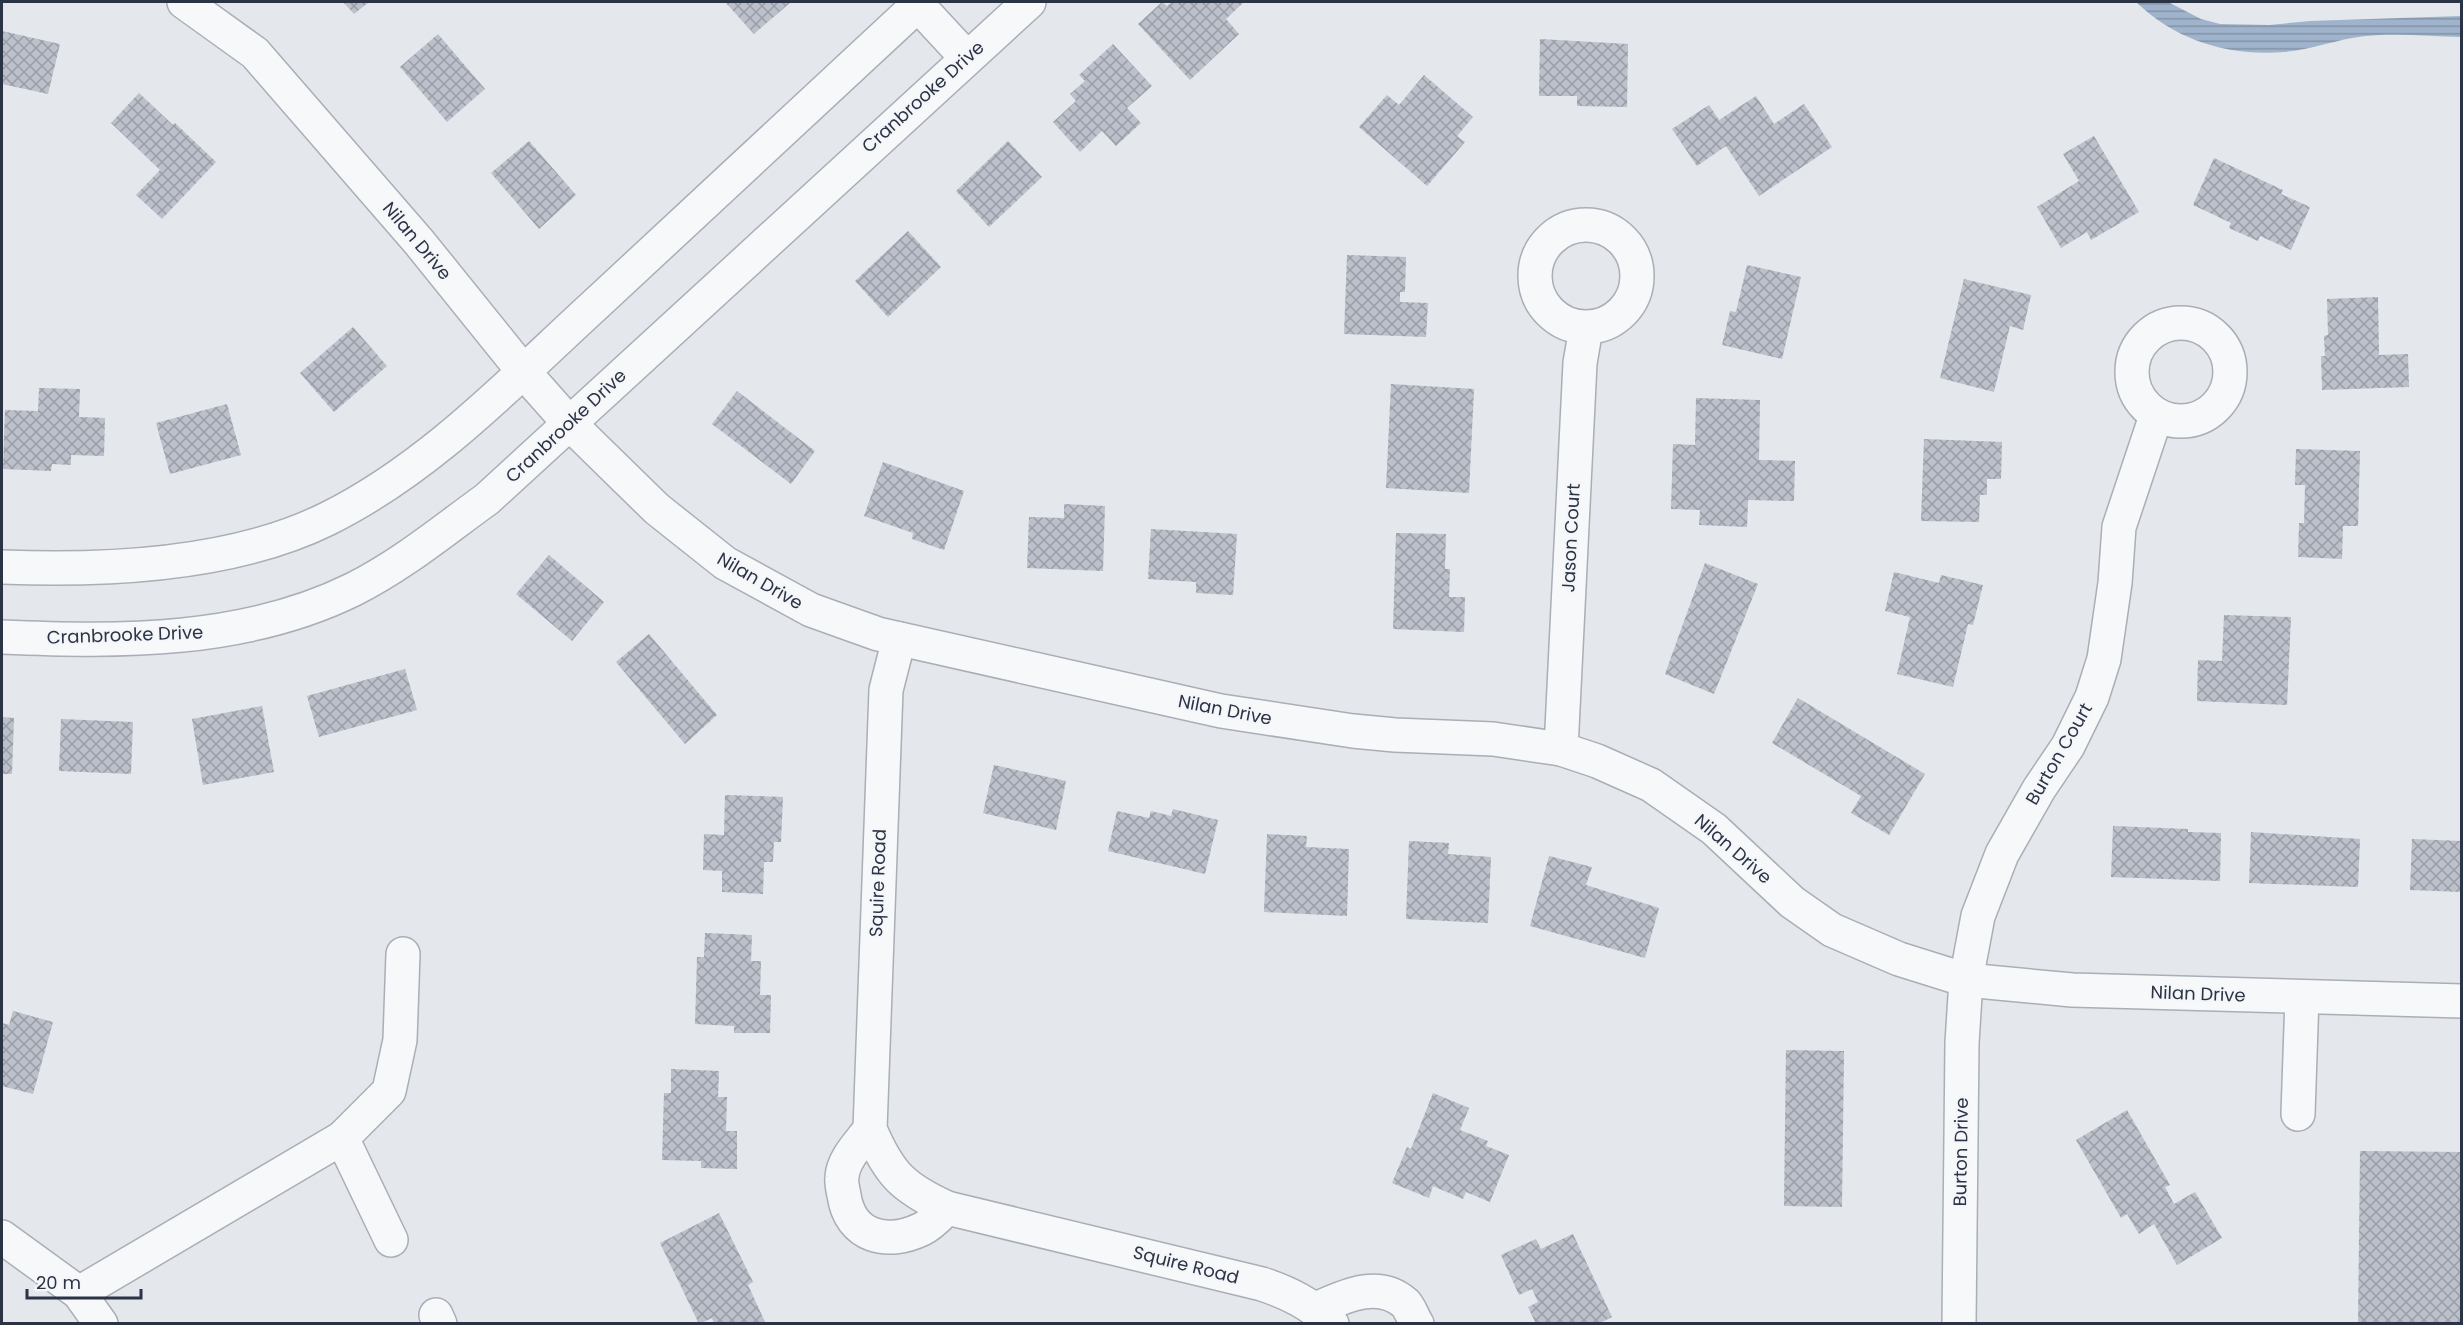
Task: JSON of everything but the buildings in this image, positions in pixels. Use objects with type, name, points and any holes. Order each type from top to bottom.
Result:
[{"type":"street","name":"Nilan Drive","points":[[184,2],[255,53],[419,242],[523,371],[569,423],[657,509],[725,563],[811,610],[878,634],[1221,711],[1364,732],[1493,739],[1561,749],[1597,761],[1651,785],[1714,829],[1792,902],[1832,930],[1899,959],[1966,980],[2072,990],[2462,1001]]},
{"type":"street","name":"Cranbrooke Drive","points":[[2,637],[182,636],[240,628],[297,613],[355,588],[408,557],[487,499],[966,57],[1029,2]]},
{"type":"street","points":[[2,567],[170,564],[275,539],[326,520],[372,494],[435,449],[523,371],[918,3],[966,57]]},
{"type":"street","name":"Jason Court","points":[[1561,749],[1580,363],[1586,328]]},
{"type":"street","name":"Burton Court","points":[[1966,980],[1978,916],[2002,854],[2039,789],[2068,746],[2092,697],[2104,659],[2115,583],[2119,527],[2156,416]]},
{"type":"street","name":"Squire Road","points":[[899,639],[886,690],[870,1129],[880,1155],[900,1180],[916,1194],[947,1208],[1262,1284],[1289,1293],[1324,1316],[1353,1293],[1380,1291],[1405,1303],[1417,1323]]},
{"type":"street","points":[[79,1293],[342,1138],[389,1091],[400,1040],[403,954]]},
{"type":"street","name":"Burton Drive","points":[[1959,1323],[1962,1043],[1966,980]]},
{"type":"street","points":[[2298,1114],[2302,997]]},
{"type":"street","points":[[870,1129],[849,1158],[842,1177],[845,1204],[854,1223],[870,1235],[894,1237],[923,1229],[947,1208]]},
{"type":"street","points":[[342,1138],[391,1240]]},
{"type":"street","points":[[2,1237],[79,1293],[101,1323]]},
{"type":"water","points":[[2136,2],[2168,2],[2201,19],[2220,24],[2269,25],[2310,21],[2461,16],[2461,37],[2377,35],[2355,37],[2294,51],[2263,53],[2243,51],[2204,43],[2186,36],[2168,27]]}]
